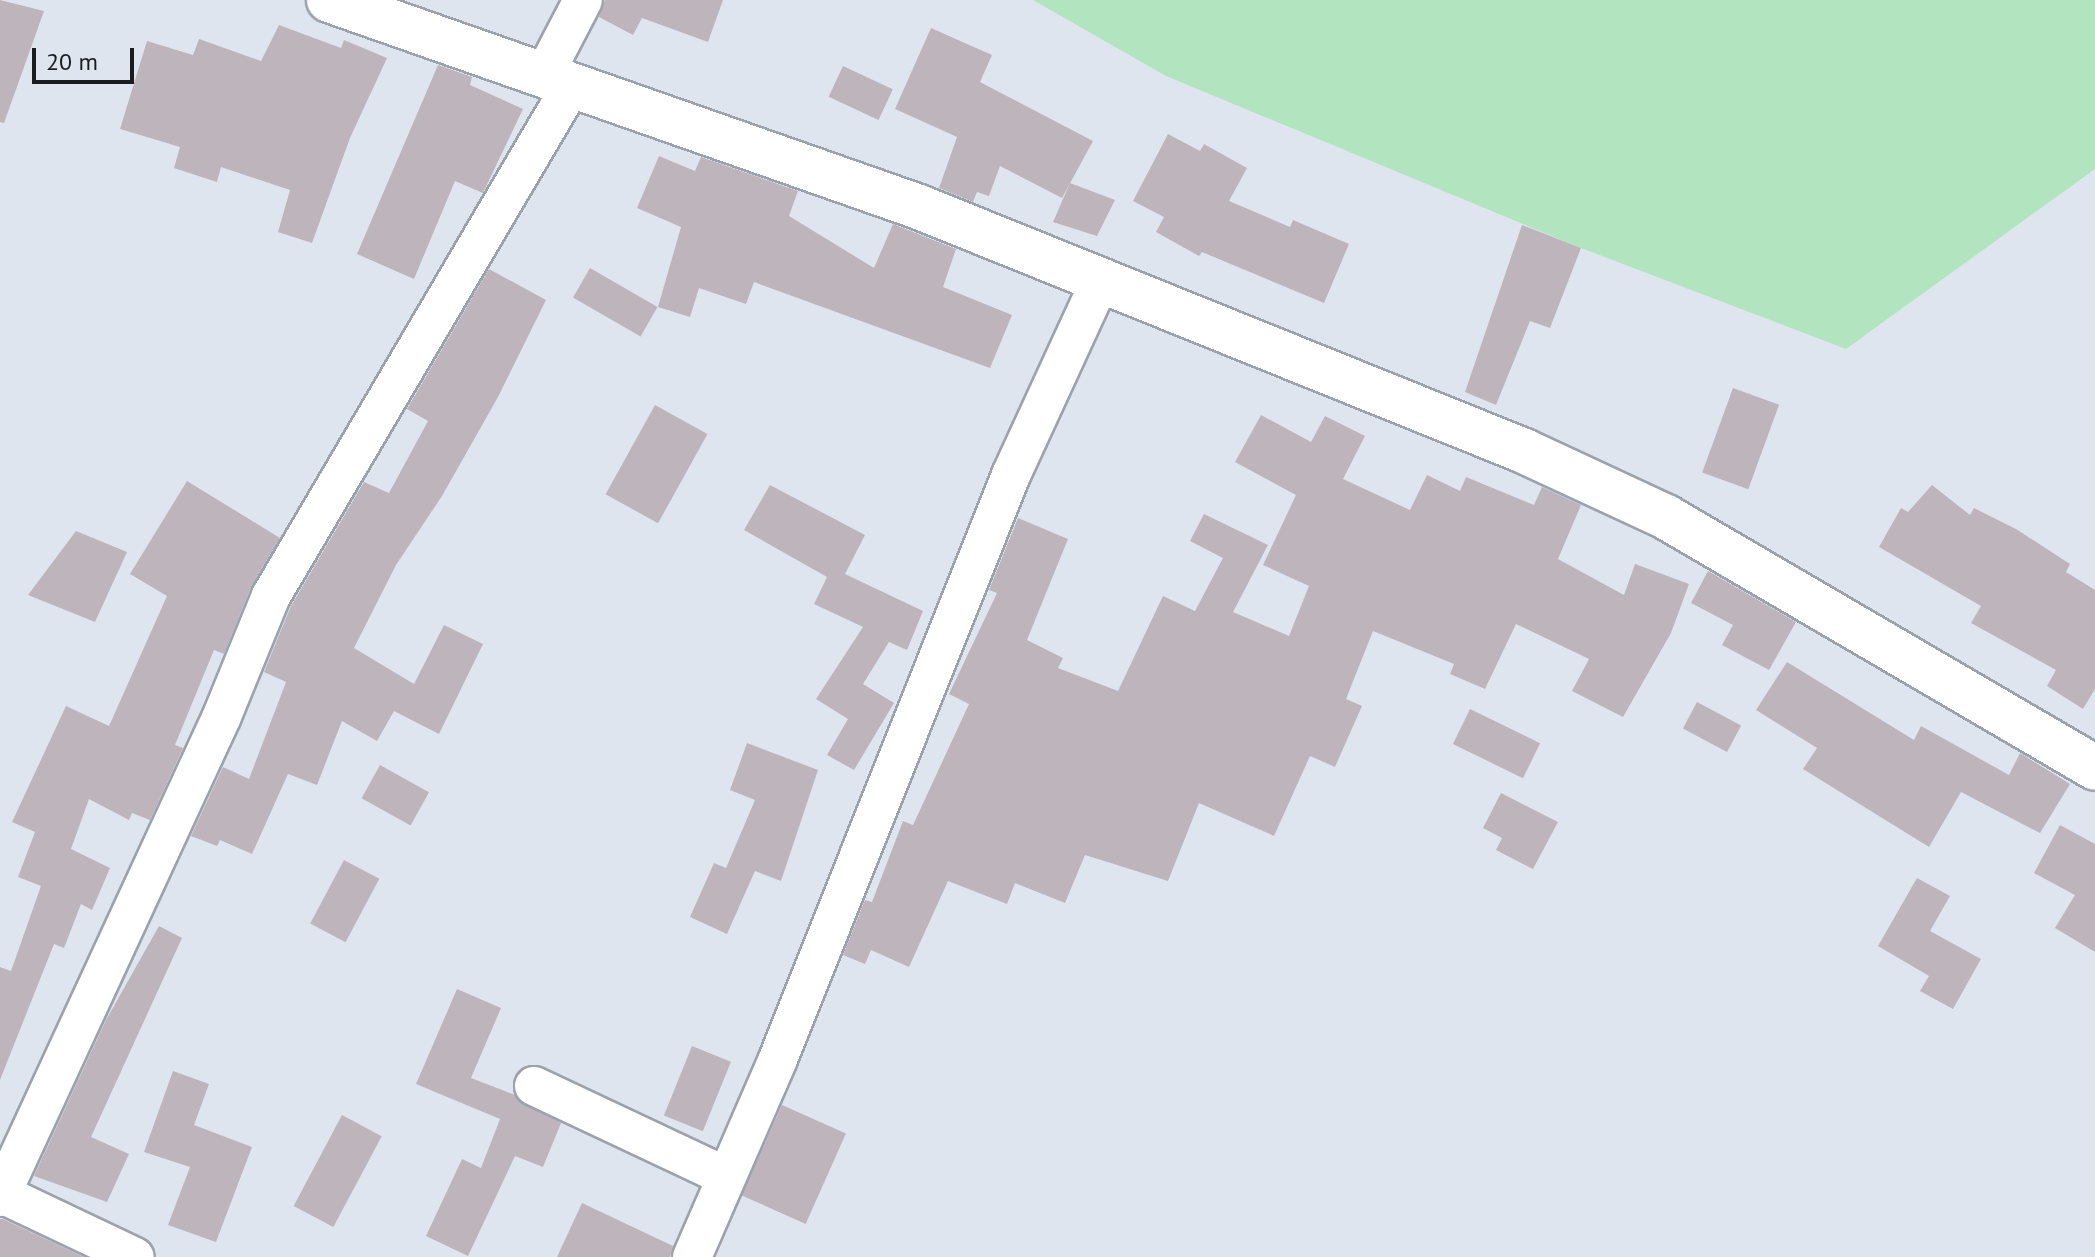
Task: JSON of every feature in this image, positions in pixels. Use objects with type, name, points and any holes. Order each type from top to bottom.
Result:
[{"type":"street","points":[[329,0],[559,78],[910,204],[1421,407],[1666,517],[2095,768]]},
{"type":"street","points":[[135,1257],[1,1194],[222,716],[271,596],[559,78],[583,0]]},
{"type":"street","points":[[692,1257],[1011,475],[1101,279]]},
{"type":"street","points":[[534,1086],[727,1177]]},
{"type":"green space","points":[[1033,0],[2095,0],[2095,169],[1846,349],[1581,248],[1166,76]]},
{"type":"building","points":[[0,0],[44,11],[4,123],[0,122]]},
{"type":"building","points":[[605,0],[723,0],[708,42],[642,18],[633,35],[599,17]]},
{"type":"building","points":[[279,25],[341,48],[344,40],[387,58],[350,138],[312,243],[278,232],[290,190],[221,167],[217,182],[174,168],[180,147],[120,129],[147,41],[193,55],[199,39],[261,61]]},
{"type":"building","points":[[931,28],[992,55],[980,82],[1093,141],[1062,198],[1000,166],[989,196],[977,192],[973,202],[939,188],[957,137],[895,109]]},
{"type":"building","points":[[438,65],[472,77],[470,85],[523,109],[483,193],[455,181],[414,279],[357,254]]},
{"type":"building","points":[[843,66],[893,89],[878,120],[829,97]]},
{"type":"building","points":[[1168,134],[1200,151],[1204,144],[1247,168],[1229,201],[1290,227],[1293,220],[1349,244],[1324,303],[1202,252],[1199,256],[1156,232],[1164,217],[1133,201]]},
{"type":"building","points":[[659,156],[695,171],[701,157],[798,191],[789,216],[874,268],[893,224],[956,249],[943,287],[1012,315],[990,368],[754,282],[746,304],[699,288],[690,317],[658,307],[681,227],[637,208]]},
{"type":"building","points":[[1070,183],[1115,200],[1097,236],[1053,222]]},
{"type":"building","points":[[1522,225],[1581,248],[1550,328],[1530,321],[1496,405],[1465,392]]},
{"type":"building","points":[[590,268],[658,307],[641,336],[573,297]]},
{"type":"building","points":[[489,269],[546,300],[498,397],[442,496],[396,565],[354,648],[414,684],[444,625],[483,644],[439,734],[394,711],[377,741],[342,721],[317,785],[288,774],[252,854],[220,840],[217,846],[191,836],[223,767],[249,779],[286,682],[264,672],[291,606],[364,482],[389,493],[428,421],[407,409]]},
{"type":"building","points":[[1733,388],[1779,405],[1748,489],[1702,473]]},
{"type":"building","points":[[655,405],[707,434],[658,523],[606,494]]},
{"type":"building","points":[[1261,415],[1311,442],[1325,416],[1365,436],[1343,479],[1410,510],[1427,475],[1460,491],[1466,477],[1534,505],[1542,487],[1581,505],[1558,559],[1624,595],[1635,564],[1689,584],[1671,633],[1623,717],[1572,691],[1589,659],[1516,624],[1485,689],[1450,674],[1454,664],[1373,631],[1346,699],[1362,706],[1335,767],[1310,756],[1274,836],[1199,803],[1168,881],[1085,855],[1065,903],[1015,883],[1007,904],[948,881],[909,967],[871,950],[865,964],[843,955],[865,900],[872,902],[903,821],[913,825],[969,704],[949,694],[997,593],[989,590],[1018,518],[1068,539],[1027,640],[1063,658],[1058,668],[1118,691],[1163,596],[1195,611],[1223,558],[1190,541],[1204,514],[1268,545],[1233,612],[1289,636],[1309,586],[1263,565],[1296,495],[1235,462]]},
{"type":"building","points":[[187,481],[280,538],[251,587],[224,654],[214,650],[175,745],[183,748],[150,820],[132,813],[129,820],[89,799],[71,849],[110,868],[92,910],[81,904],[64,948],[54,944],[0,1080],[0,967],[11,971],[41,886],[18,877],[35,832],[12,822],[66,706],[109,726],[167,596],[130,574]]},
{"type":"building","points":[[770,485],[865,535],[845,574],[923,611],[907,650],[889,642],[863,684],[894,703],[854,770],[827,755],[848,719],[816,699],[863,627],[814,604],[827,577],[744,530]]},
{"type":"building","points":[[1932,485],[1970,515],[1974,508],[2016,529],[2070,564],[2066,572],[2095,590],[2095,689],[2083,709],[2047,686],[2056,670],[1971,623],[1981,606],[1879,547],[1901,508],[1908,512]]},
{"type":"building","points":[[76,531],[127,552],[95,622],[28,595]]},
{"type":"building","points":[[1708,571],[1796,622],[1769,670],[1722,645],[1733,625],[1691,603]]},
{"type":"building","points":[[1787,662],[1914,740],[1921,726],[2009,775],[2020,753],[2070,784],[2040,833],[1961,792],[1929,847],[1803,769],[1817,748],[1756,710]]},
{"type":"building","points":[[1697,702],[1741,725],[1727,752],[1683,728]]},
{"type":"building","points":[[1470,709],[1540,743],[1523,778],[1453,744]]},
{"type":"building","points":[[747,743],[818,770],[781,881],[755,871],[727,934],[690,917],[714,863],[726,868],[755,800],[730,790]]},
{"type":"building","points":[[380,765],[429,792],[411,825],[362,798]]},
{"type":"building","points":[[1501,793],[1558,822],[1533,869],[1496,850],[1502,838],[1483,828]]},
{"type":"building","points":[[2060,825],[2095,844],[2095,952],[2055,928],[2075,895],[2034,873]]},
{"type":"building","points":[[344,860],[379,879],[346,942],[310,924]]},
{"type":"building","points":[[1917,878],[1950,896],[1930,931],[1981,959],[1953,1009],[1920,991],[1929,976],[1878,946]]},
{"type":"building","points":[[159,926],[182,938],[91,1137],[129,1154],[107,1202],[34,1176],[106,1020]]},
{"type":"building","points":[[457,989],[501,1008],[471,1078],[515,1095],[561,1123],[543,1167],[515,1156],[468,1256],[426,1236],[462,1159],[481,1168],[500,1119],[416,1084]]},
{"type":"building","points":[[692,1046],[731,1062],[703,1131],[664,1116]]},
{"type":"building","points":[[173,1071],[209,1084],[194,1125],[252,1147],[216,1242],[168,1225],[190,1167],[144,1152]]},
{"type":"building","points":[[782,1105],[846,1133],[806,1224],[742,1195]]},
{"type":"building","points":[[342,1115],[382,1136],[333,1227],[294,1206]]},
{"type":"building","points":[[582,1203],[673,1246],[670,1257],[557,1257]]},
{"type":"building","points":[[0,1219],[3,1219],[84,1257],[0,1257]]}]
